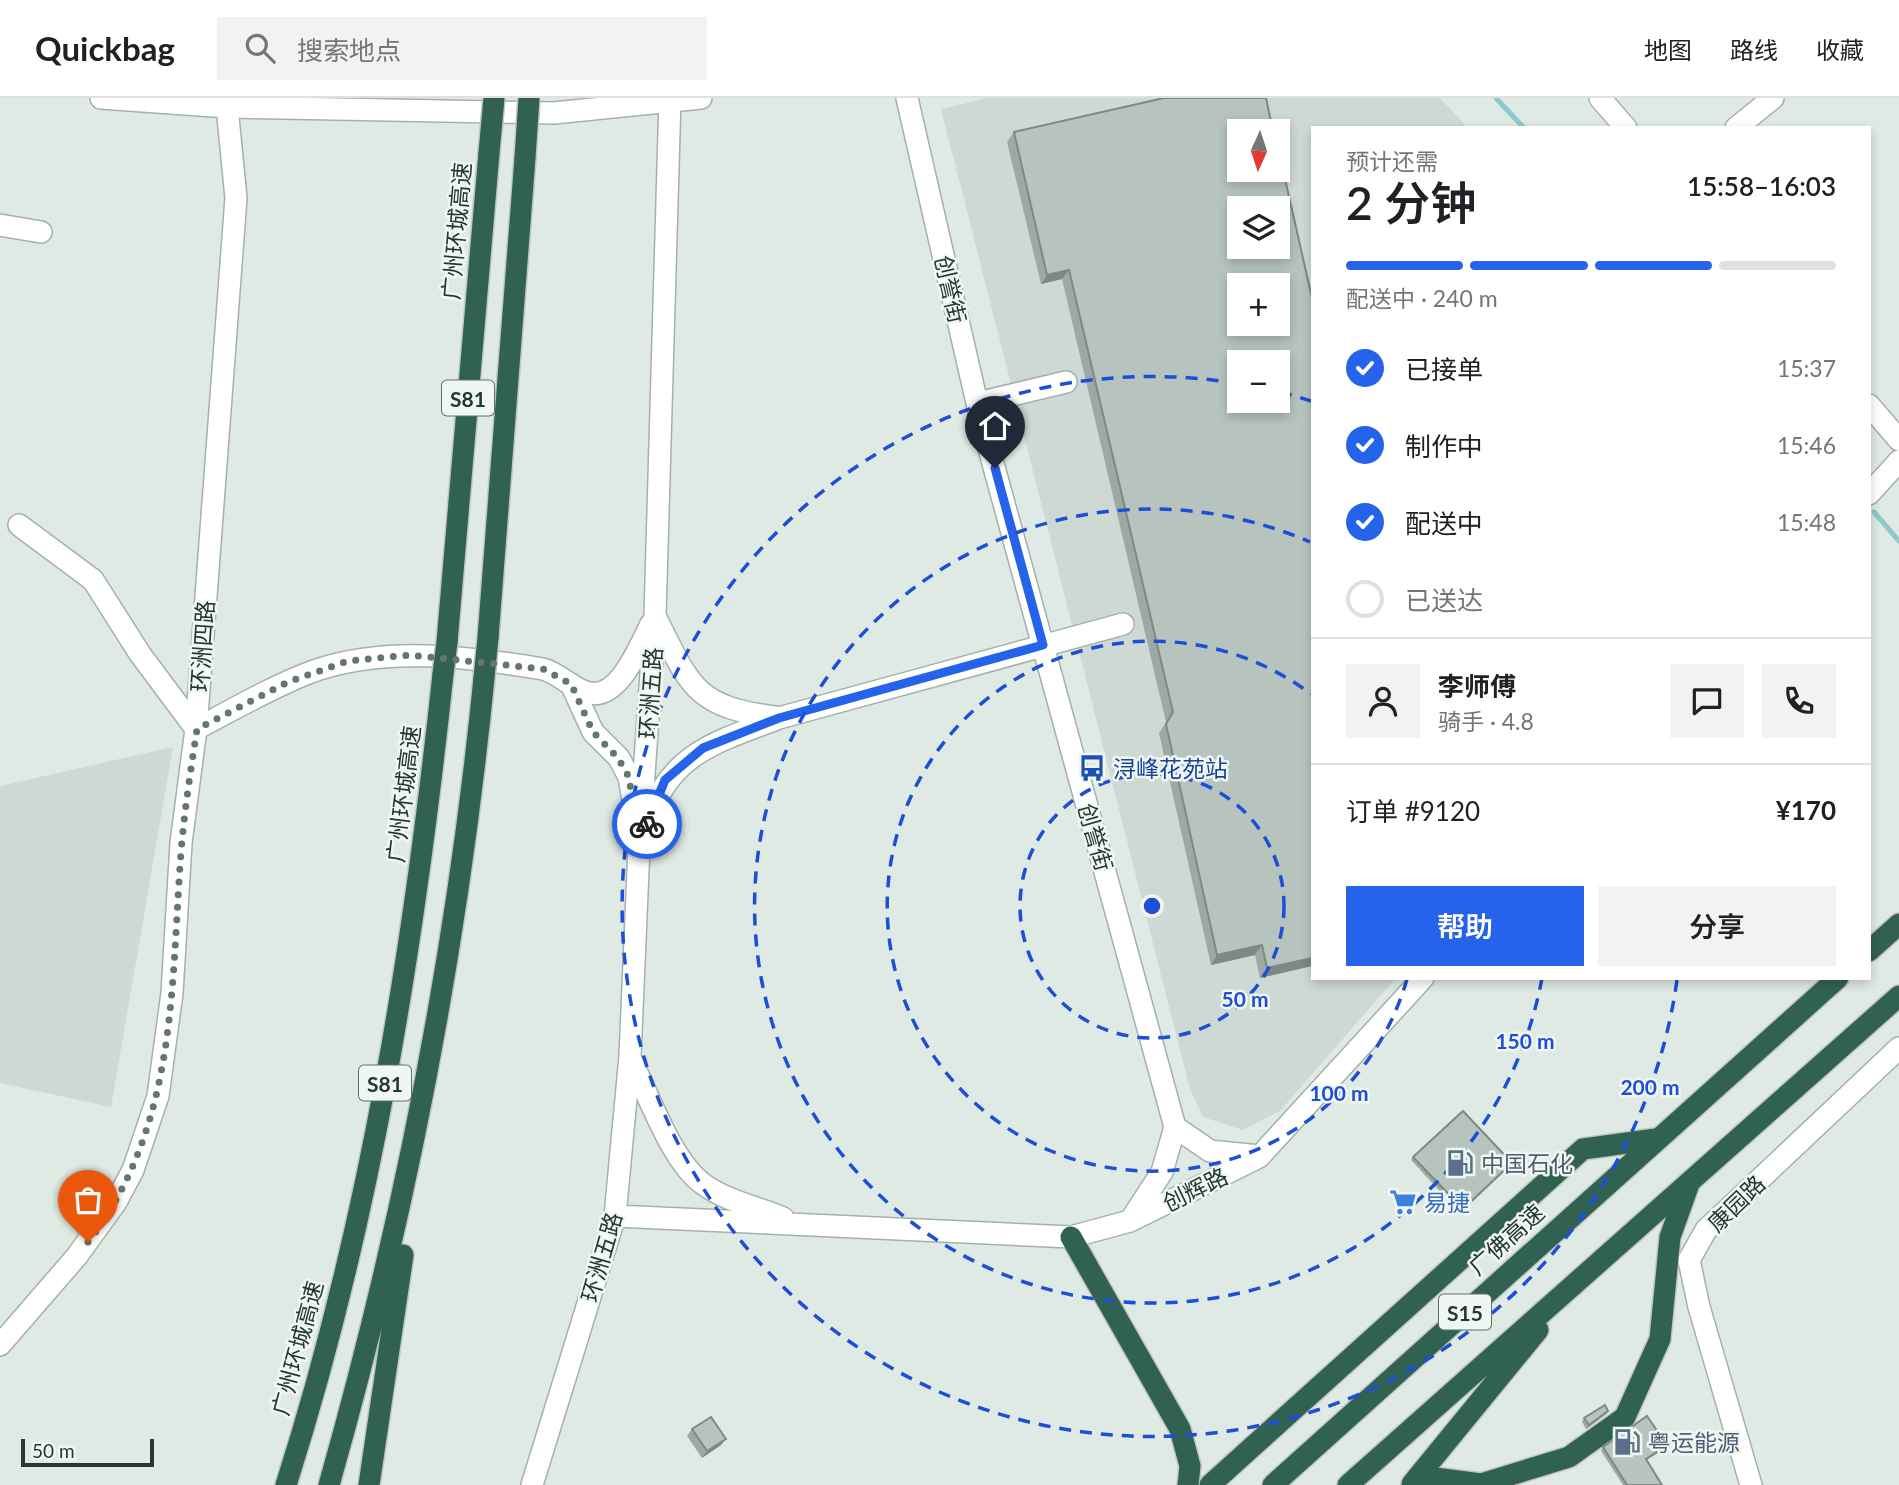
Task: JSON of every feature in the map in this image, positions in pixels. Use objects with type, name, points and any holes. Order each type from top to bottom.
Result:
[{"type":"highway","name":"广州环城高速","points":[[286,1485],[337,1303],[384,1086],[416,895],[447,642],[494,98]]},
{"type":"highway","name":"S81","points":[[329,1485],[393,1242],[426,1087],[468,822],[488,638],[530,98]]},
{"type":"highway","points":[[1871,949],[1899,924]]},
{"type":"highway","name":"广佛高速","points":[[1273,1485],[1836,980]]},
{"type":"highway","points":[[369,1485],[441,994]]},
{"type":"highway","name":"S15","points":[[1348,1485],[1899,996]]},
{"type":"highway","points":[[1210,1485],[1583,1149],[1656,1139]]},
{"type":"highway","points":[[1415,1480],[1481,1484],[1569,1457],[1625,1417],[1660,1339],[1670,1237],[1690,1181]]},
{"type":"highway","points":[[1071,1237],[1180,1429],[1190,1466],[1188,1485]]},
{"type":"highway","points":[[1415,1480],[1577,1282]]},
{"type":"street","points":[[100,98],[227,107],[554,113],[701,98]]},
{"type":"street","name":"创誉街","points":[[907,98],[978,402],[1175,1127]]},
{"type":"street","points":[[1600,98],[1624,126]]},
{"type":"street","points":[[1738,126],[1773,98]]},
{"type":"street","name":"环洲五路","points":[[531,1485],[615,1216],[630,1056],[639,847],[655,616],[670,100]]},
{"type":"street","name":"环洲四路","points":[[0,1345],[69,1266],[110,1211],[133,1170],[153,1114],[168,1028],[181,843],[197,729],[236,198],[227,107]]},
{"type":"street","points":[[0,225],[41,232]]},
{"type":"street","points":[[978,402],[1066,383]]},
{"type":"street","points":[[1871,407],[1899,440]]},
{"type":"street","points":[[1871,492],[1899,461]]},
{"type":"street","points":[[19,525],[93,580],[140,654],[197,729],[311,672],[369,659],[410,655],[528,666],[555,672],[586,693],[596,694],[614,687],[627,670],[655,616]]},
{"type":"street","points":[[655,616],[680,666],[695,687],[737,712],[779,718]]},
{"type":"street","points":[[639,847],[656,796],[665,780],[703,748],[779,718],[1123,624]]},
{"type":"street","points":[[571,684],[593,732],[618,758],[629,777],[639,847]]},
{"type":"street","points":[[1130,1221],[1162,1172],[1175,1127],[1210,1151],[1259,1157],[1421,980]]},
{"type":"street","name":"康园路","points":[[1751,1485],[1699,1307],[1689,1260],[1706,1230],[1899,1048]]},
{"type":"street","points":[[630,1056],[671,1141],[701,1183],[723,1196],[797,1224]]},
{"type":"street","name":"创辉路","points":[[615,1216],[1071,1237],[1130,1221],[1259,1157]]},
{"type":"shaded area","points":[[985,98],[1440,98],[1466,126],[1311,126],[1311,980],[1394,980],[1280,1111],[1243,1130],[1203,1117],[1190,1089],[941,109]]},
{"type":"shaded area","points":[[173,747],[111,1107],[0,1083],[0,786]]},
{"type":"building","points":[[1164,98],[1266,98],[1270,119],[1227,119],[1227,182],[1286,182],[1289,196],[1227,196],[1227,259],[1290,259],[1290,201],[1311,294],[1311,958],[1267,968],[1262,945],[1217,955],[1166,724],[1173,712],[1069,270],[1047,275],[1014,132]]},
{"type":"building","name":"中国石化","points":[[1463,1111],[1512,1163],[1463,1209],[1413,1157]]},
{"type":"building","points":[[1605,1405],[1608,1411],[1589,1425],[1584,1418]]},
{"type":"building","name":"粤运能源","points":[[1647,1416],[1667,1445],[1646,1459],[1662,1485],[1627,1485],[1603,1447]]},
{"type":"building","points":[[711,1417],[726,1439],[707,1451],[692,1429]]},
{"type":"waterway","points":[[1496,98],[1522,126]]},
{"type":"waterway","points":[[1874,512],[1899,541]]},
{"type":"way so far","points":[[88,1242],[116,1202],[133,1170],[158,1096],[172,993],[181,843],[197,729],[288,682],[348,661],[410,655],[543,669],[555,672],[571,684],[593,732],[618,758],[629,777],[639,847],[647,824]]},
{"type":"place","name":"浔峰花苑站","points":[[1092,768]]},
{"type":"place","name":"中国石化","points":[[1460,1163]]},
{"type":"place","name":"易捷","points":[[1403,1202]]},
{"type":"place","name":"粤运能源","points":[[1627,1442]]},
{"type":"route","points":[[647,824],[656,796],[665,780],[703,748],[779,718],[1043,645],[995,468]]}]
